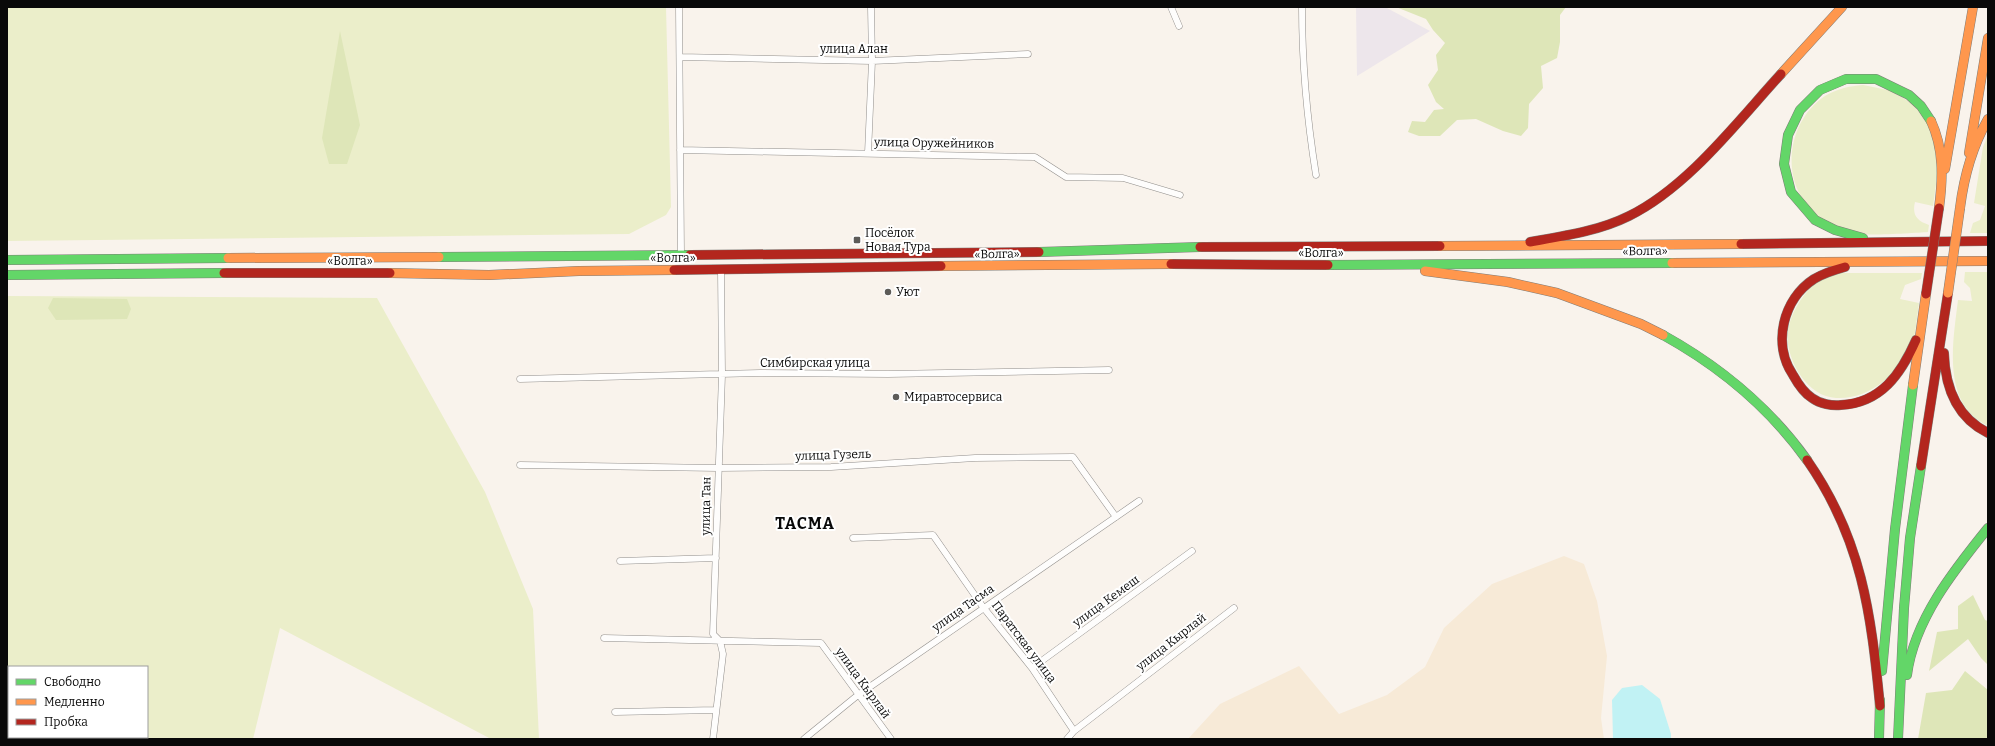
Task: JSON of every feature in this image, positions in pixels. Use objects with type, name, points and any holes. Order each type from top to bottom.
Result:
[{"type":"main road","points":[[1503,246],[1559,237],[1621,219],[1640,210],[1665,194],[1697,165],[1842,7]]},
{"type":"main road","points":[[1879,739],[1886,600],[1902,467],[1939,208],[1973,7]]},
{"type":"main road","points":[[1898,739],[1904,608],[1910,538],[1960,208],[1988,38]]},
{"type":"main road","points":[[1879,242],[1847,235],[1811,218],[1799,205],[1787,182],[1783,159],[1787,136],[1800,108],[1813,94],[1829,84],[1857,78],[1874,78],[1890,83],[1904,92],[1927,111],[1936,128],[1941,148],[1943,184]]},
{"type":"main road","points":[[1965,176],[1982,128],[1988,119]]},
{"type":"main road","name":"«Волга»","points":[[7,260],[681,256],[1034,252],[1187,247],[1503,246],[1988,241]]},
{"type":"main road","name":"«Волга»","points":[[7,275],[368,272],[489,275],[579,271],[1109,264],[1378,265],[1867,263],[1988,261]]},
{"type":"main road","points":[[1867,263],[1834,270],[1817,276],[1806,284],[1795,298],[1785,315],[1781,335],[1783,356],[1793,377],[1803,391],[1818,402],[1834,405],[1855,404],[1878,394],[1890,384],[1901,370],[1921,329]]},
{"type":"main road","points":[[1378,265],[1512,283],[1564,295],[1646,326],[1704,359],[1758,402],[1781,425],[1802,453],[1824,486],[1842,518],[1865,586],[1874,646],[1880,706]]},
{"type":"main road","points":[[1944,317],[1944,365],[1948,387],[1957,406],[1966,418],[1975,426],[1988,433]]},
{"type":"main road","points":[[1898,727],[1910,655],[1923,624],[1953,575],[1988,528]]},
{"type":"street","points":[[679,7],[681,256]]},
{"type":"street","points":[[868,153],[872,61],[871,7]]},
{"type":"street","points":[[1171,7],[1179,26]]},
{"type":"street","points":[[1302,7],[1302,50],[1306,107],[1316,175]]},
{"type":"street","name":"улица Алан","points":[[680,57],[872,61],[1028,54]]},
{"type":"street","name":"улица Оружейников","points":[[680,150],[1035,157],[1066,177],[1123,178],[1180,195]]},
{"type":"street","name":"улица Тан","points":[[713,739],[723,654],[720,641],[713,634],[722,375],[721,270]]},
{"type":"street","name":"Симбирская улица","points":[[520,378],[1109,370]]},
{"type":"street","name":"улица Гузель","points":[[520,465],[718,468],[831,467],[975,458],[1073,457],[1116,517]]},
{"type":"street","name":"улица Тасма","points":[[804,739],[858,695],[983,607],[1139,501]]},
{"type":"street","name":"Паратская улица","points":[[853,538],[933,535],[983,607],[1032,668],[1074,731]]},
{"type":"street","name":"улица Кемеш","points":[[1032,668],[1192,551]]},
{"type":"street","points":[[620,561],[716,558]]},
{"type":"street","name":"улица Кырлай","points":[[1067,739],[1074,731],[1234,608]]},
{"type":"street","points":[[604,638],[720,641]]},
{"type":"street","name":"улица Кырлай","points":[[720,641],[821,644],[891,739]]},
{"type":"street","points":[[615,712],[716,710]]},
{"type":"shaded area","points":[[1356,7],[1385,7],[1430,31],[1357,76]]},
{"type":"shaded area","points":[[1564,556],[1584,564],[1597,601],[1607,656],[1601,718],[1604,739],[1188,739],[1220,704],[1299,666],[1339,714],[1387,695],[1425,667],[1444,628],[1492,584]]},
{"type":"green space","points":[[7,7],[666,7],[671,207],[666,215],[629,234],[7,241]]},
{"type":"green space","points":[[1396,7],[1566,7],[1560,15],[1560,42],[1557,58],[1541,66],[1543,88],[1529,104],[1528,128],[1521,136],[1503,131],[1476,119],[1457,120],[1440,136],[1419,136],[1408,132],[1412,121],[1425,122],[1434,110],[1444,109],[1436,102],[1428,85],[1438,70],[1436,55],[1445,43],[1433,30],[1426,19]]},
{"type":"green space","points":[[340,31],[360,125],[347,164],[329,164],[322,138]]},
{"type":"green space","points":[[1863,85],[1893,91],[1914,105],[1933,127],[1938,170],[1933,206],[1915,202],[1914,206],[1918,219],[1929,225],[1928,232],[1862,234],[1846,232],[1834,228],[1819,220],[1812,214],[1797,188],[1793,174],[1793,145],[1797,130],[1804,117],[1813,106],[1834,91]]},
{"type":"green space","points":[[1988,135],[1988,233],[1970,233],[1973,223],[1980,220],[1985,206],[1974,203],[1983,147]]},
{"type":"green space","points":[[1965,272],[1988,272],[1988,426],[1973,416],[1963,403],[1957,388],[1954,370],[1954,334],[1958,300],[1972,301],[1970,288],[1964,282]]},
{"type":"green space","points":[[1834,273],[1922,273],[1921,279],[1905,285],[1900,299],[1919,303],[1913,342],[1905,359],[1897,369],[1879,385],[1862,394],[1843,398],[1825,396],[1815,391],[1807,383],[1799,374],[1794,363],[1788,341],[1789,324],[1794,311],[1801,300],[1815,283]]},
{"type":"green space","points":[[7,296],[377,298],[485,492],[533,609],[539,739],[491,739],[280,628],[253,739],[7,739]]},
{"type":"green space","points":[[53,298],[127,299],[131,309],[127,319],[56,320],[48,308]]},
{"type":"green space","points":[[1973,595],[1985,620],[1988,621],[1988,665],[1981,658],[1968,639],[1929,671],[1937,632],[1958,629],[1958,606]]},
{"type":"green space","points":[[1965,671],[1988,690],[1987,739],[1918,739],[1926,693],[1952,690]]},
{"type":"water","points":[[1642,685],[1660,699],[1671,734],[1671,739],[1613,739],[1612,700],[1622,688]]},
{"type":"traffic: fast","points":[[1863,238],[1835,230],[1815,220],[1791,192],[1784,164],[1788,135],[1800,110],[1820,90],[1846,79],[1876,79],[1909,95],[1921,106],[1931,121]]},
{"type":"traffic: fast","points":[[1039,252],[1200,247]]},
{"type":"traffic: fast","points":[[439,257],[690,255]]},
{"type":"traffic: fast","points":[[7,260],[228,258]]},
{"type":"traffic: fast","points":[[1328,265],[1672,263]]},
{"type":"traffic: fast","points":[[7,275],[224,273]]},
{"type":"traffic: fast","points":[[1663,335],[1704,360],[1742,389],[1776,422],[1807,460]]},
{"type":"traffic: fast","points":[[1882,671],[1895,529],[1913,385]]},
{"type":"traffic: fast","points":[[1898,739],[1904,608],[1910,538],[1921,466]]},
{"type":"traffic: fast","points":[[1907,675],[1911,655],[1927,615],[1949,578],[1988,528]]},
{"type":"traffic: fast","points":[[1879,739],[1880,700]]},
{"type":"traffic: slow","points":[[1781,74],[1842,7]]},
{"type":"traffic: slow","points":[[1945,169],[1973,7]]},
{"type":"traffic: slow","points":[[1969,153],[1988,38]]},
{"type":"traffic: slow","points":[[1960,208],[1964,185],[1973,151],[1988,119]]},
{"type":"traffic: slow","points":[[1931,121],[1940,153],[1942,175],[1939,208]]},
{"type":"traffic: slow","points":[[1948,293],[1960,208]]},
{"type":"traffic: slow","points":[[1440,246],[1741,244]]},
{"type":"traffic: slow","points":[[228,258],[439,257]]},
{"type":"traffic: slow","points":[[1672,263],[1988,261]]},
{"type":"traffic: slow","points":[[941,266],[1171,264]]},
{"type":"traffic: slow","points":[[390,273],[489,275],[579,271],[674,270]]},
{"type":"traffic: slow","points":[[1425,271],[1508,282],[1557,293],[1641,324],[1663,335]]},
{"type":"traffic: slow","points":[[1913,385],[1926,294]]},
{"type":"traffic: jam","points":[[1530,242],[1556,238],[1606,226],[1651,204],[1691,171],[1711,152],[1781,74]]},
{"type":"traffic: jam","points":[[1926,294],[1939,208]]},
{"type":"traffic: jam","points":[[1741,244],[1988,241]]},
{"type":"traffic: jam","points":[[1200,247],[1440,246]]},
{"type":"traffic: jam","points":[[690,255],[1039,252]]},
{"type":"traffic: jam","points":[[1171,264],[1328,265]]},
{"type":"traffic: jam","points":[[674,270],[941,266]]},
{"type":"traffic: jam","points":[[1845,267],[1822,275],[1814,279],[1803,288],[1788,310],[1784,323],[1782,336],[1783,350],[1787,363],[1797,382],[1806,394],[1819,402],[1834,405],[1855,403],[1867,399],[1878,393],[1896,375],[1904,364],[1916,340]]},
{"type":"traffic: jam","points":[[224,273],[390,273]]},
{"type":"traffic: jam","points":[[1921,466],[1948,293]]},
{"type":"traffic: jam","points":[[1944,353],[1947,378],[1954,400],[1968,419],[1988,433]]},
{"type":"traffic: jam","points":[[1807,460],[1826,489],[1840,519],[1852,548],[1861,578],[1873,639],[1880,706]]},
{"type":"place","name":"Посёлок Новая Тура","points":[[857,240]]},
{"type":"place","name":"Уют","points":[[888,292]]},
{"type":"place","name":"Миравтосервиса","points":[[896,397]]},
{"type":"district","name":"ТАСМА","points":[[805,523]]}]
